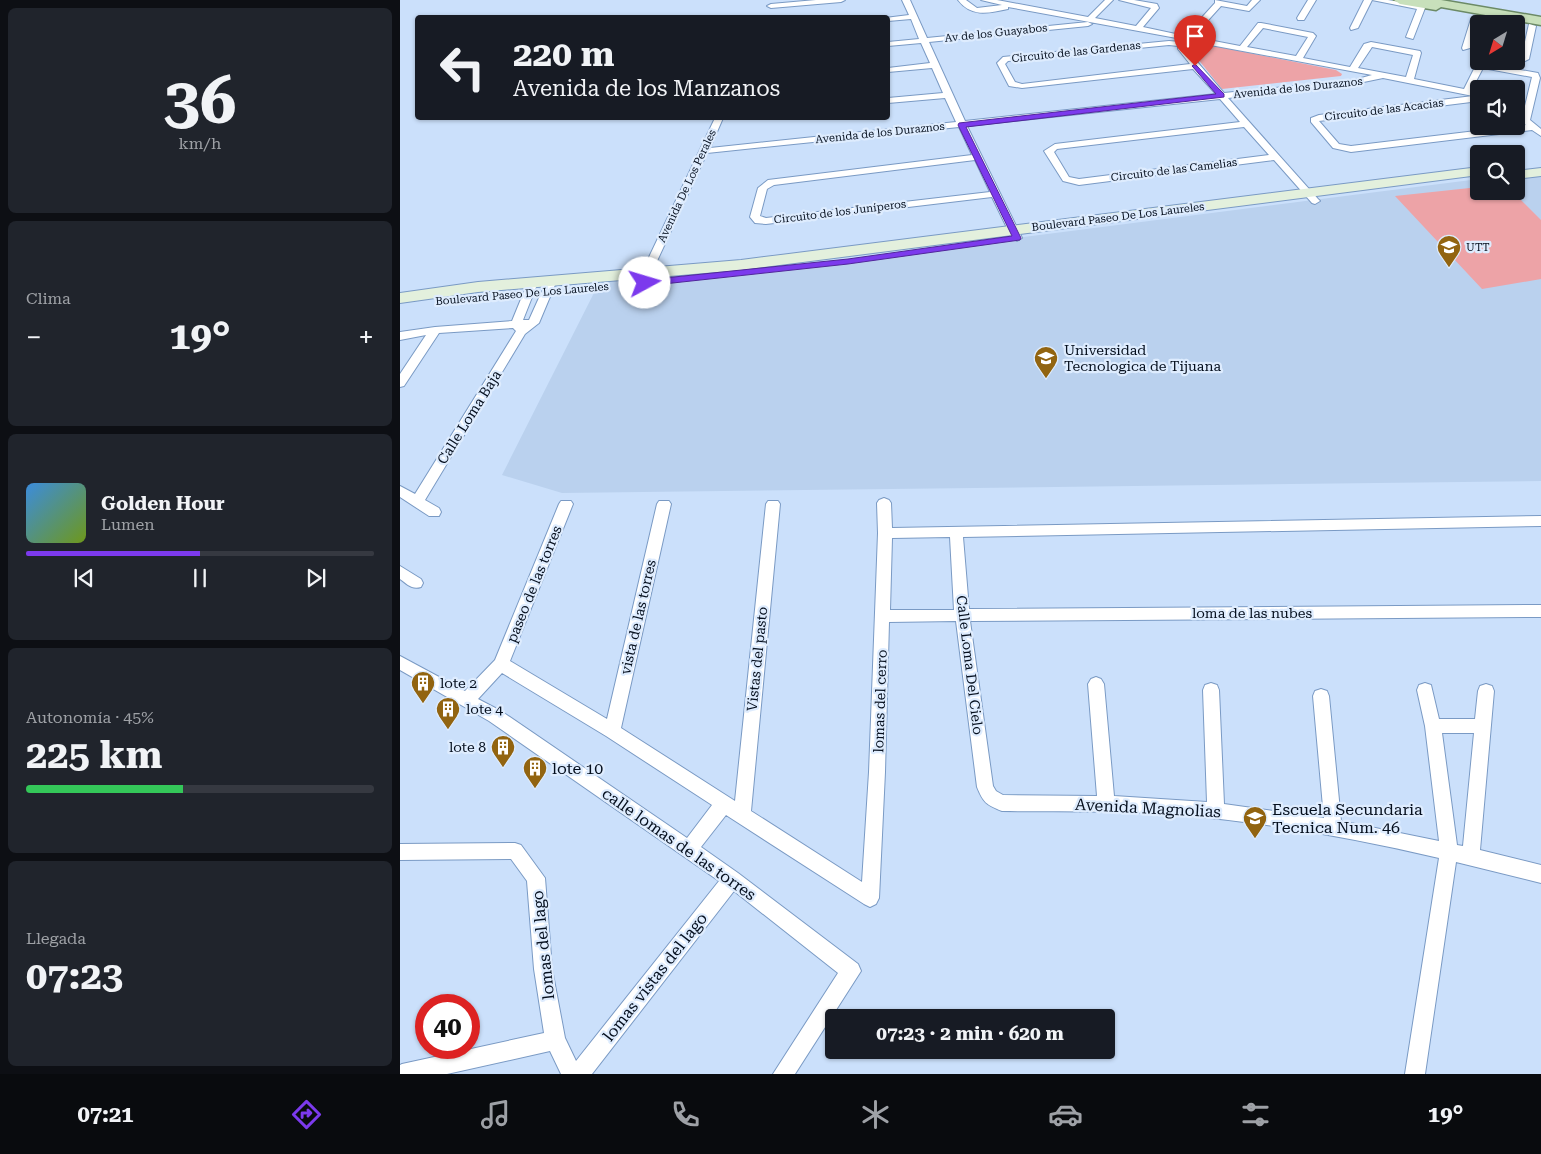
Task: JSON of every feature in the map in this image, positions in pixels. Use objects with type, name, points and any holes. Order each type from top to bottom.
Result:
[{"type":"main road","points":[[1400,0],[1440,7],[1459,2],[1537,24]]},
{"type":"main road","points":[[1421,0],[1459,2],[1541,12]]},
{"type":"street","points":[[771,6],[841,0]]},
{"type":"street","points":[[906,0],[934,65],[1015,234]]},
{"type":"street","points":[[962,0],[973,11],[1015,6]]},
{"type":"street","points":[[985,0],[1015,6],[1044,8],[1138,28],[1185,41],[1242,48],[1470,92]]},
{"type":"street","points":[[1090,19],[1109,0]]},
{"type":"street","points":[[1123,0],[1154,6],[1155,8],[1138,28]]},
{"type":"street","points":[[1256,0],[1249,8],[1219,2],[1185,41],[1182,49],[1311,197]]},
{"type":"street","points":[[1300,18],[1312,0]]},
{"type":"street","points":[[1354,28],[1368,0]]},
{"type":"street","points":[[1375,0],[1422,8],[1410,37]]},
{"type":"street","points":[[890,19],[913,17]]},
{"type":"street","name":"Av de los Guayabos","points":[[890,44],[1104,22]]},
{"type":"street","points":[[1525,59],[1537,24],[1541,28]]},
{"type":"street","points":[[1242,48],[1261,25],[1312,36],[1298,59]]},
{"type":"street","points":[[1466,48],[1470,35]]},
{"type":"street","name":"Circuito de las Gardenas","points":[[1185,41],[1006,59],[1001,64],[1012,84],[1022,86],[1195,66]]},
{"type":"street","points":[[1353,69],[1368,45],[1388,48],[1418,55],[1409,80]]},
{"type":"street","points":[[890,70],[934,65]]},
{"type":"street","points":[[1467,91],[1480,65],[1535,75],[1534,127]]},
{"type":"street","name":"Avenida de los Duraznos","points":[[704,151],[1354,82],[1384,75]]},
{"type":"street","points":[[890,101],[948,95]]},
{"type":"street","name":"Circuito de las Acacias","points":[[1470,97],[1328,116],[1314,120],[1336,146],[1351,149],[1470,135]]},
{"type":"street","name":"Avenida De Los Perales","points":[[646,278],[718,120]]},
{"type":"street","name":"Circuito de las Camelias","points":[[1246,124],[1051,149],[1049,151],[1066,179],[1079,182],[1276,157]]},
{"type":"street","name":"Circuito de los Juníperos","points":[[978,157],[771,182],[763,188],[755,217],[758,220],[766,221],[995,194]]},
{"type":"street","points":[[1525,166],[1541,164]]},
{"type":"street","name":"Boulevard Paseo De Los Laureles","points":[[1311,197],[1470,172]]},
{"type":"street","points":[[1525,174],[1541,172]]},
{"type":"street","name":"Boulevard Paseo De Los Laureles","points":[[400,307],[550,285],[848,261],[1015,234],[1311,197],[1470,181]]},
{"type":"street","points":[[400,336],[435,330],[519,328],[533,323],[550,285]]},
{"type":"street","name":"Boulevard Paseo De Los Laureles","points":[[400,298],[438,292],[531,287]]},
{"type":"street","name":"Calle Loma Baja","points":[[417,502],[519,328],[531,287]]},
{"type":"street","points":[[400,383],[435,330]]},
{"type":"street","points":[[400,491],[434,512]]},
{"type":"street","name":"lomas del cerro","points":[[742,815],[870,898],[883,616],[884,503]]},
{"type":"street","name":"paseo de las torres","points":[[501,664],[566,504]]},
{"type":"street","name":"vista de las torres","points":[[612,731],[664,504]]},
{"type":"street","name":"Vistas del pasto","points":[[742,815],[772,504]]},
{"type":"street","points":[[885,532],[1541,521]]},
{"type":"street","name":"Calle Loma Del Cielo","points":[[956,531],[962,614],[984,787],[990,797]]},
{"type":"street","points":[[400,572],[416,583]]},
{"type":"street","name":"loma de las nubes","points":[[883,616],[1541,611]]},
{"type":"street","points":[[467,700],[501,664],[612,731],[742,815]]},
{"type":"street","name":"calle lomas de las torres","points":[[402,669],[467,700],[495,716],[732,879],[852,970],[783,1074]]},
{"type":"street","points":[[1096,684],[1106,803]]},
{"type":"street","points":[[1211,690],[1216,811]]},
{"type":"street","points":[[1415,1074],[1449,850],[1433,726],[1425,690]]},
{"type":"street","points":[[1471,855],[1486,691]]},
{"type":"street","points":[[1321,696],[1333,827]]},
{"type":"street","points":[[1433,726],[1482,726]]},
{"type":"street","name":"Avenida Magnolias","points":[[990,797],[1002,804],[1106,803],[1216,811],[1333,827],[1449,850],[1541,874]]},
{"type":"street","points":[[689,849],[724,804]]},
{"type":"street","name":"lomas del lago","points":[[400,852],[515,851],[536,878],[544,969],[555,1040]]},
{"type":"street","name":"lomas vistas del lago","points":[[579,1074],[732,879]]},
{"type":"street","points":[[402,1074],[555,1040],[572,1074]]},
{"type":"shaded area","points":[[1194,42],[1336,70],[1342,74],[1341,76],[1222,89],[1189,48],[1188,45]]},
{"type":"shaded area","name":"Universidad Tecnologica de Tijuana","points":[[1541,171],[1541,481],[562,493],[502,475],[599,283],[858,258],[1470,180],[1470,200],[1525,200],[1525,173]]},
{"type":"shaded area","points":[[1470,188],[1470,200],[1521,200],[1541,220],[1541,279],[1482,289],[1395,196]]},
{"type":"place","name":"UTT","points":[[1449,268]]},
{"type":"place","name":"Universidad Tecnologica de Tijuana","points":[[1046,379]]},
{"type":"place","name":"lote 2","points":[[423,704]]},
{"type":"place","name":"lote 4","points":[[448,730]]},
{"type":"place","name":"lote 8","points":[[503,768]]},
{"type":"place","name":"lote 10","points":[[535,789]]},
{"type":"place","name":"Escuela Secundaria Tecnica Num. 46","points":[[1255,839]]},
{"type":"route","points":[[645,283],[848,261],[1017,238],[962,125],[1222,96],[1195,66]]}]
